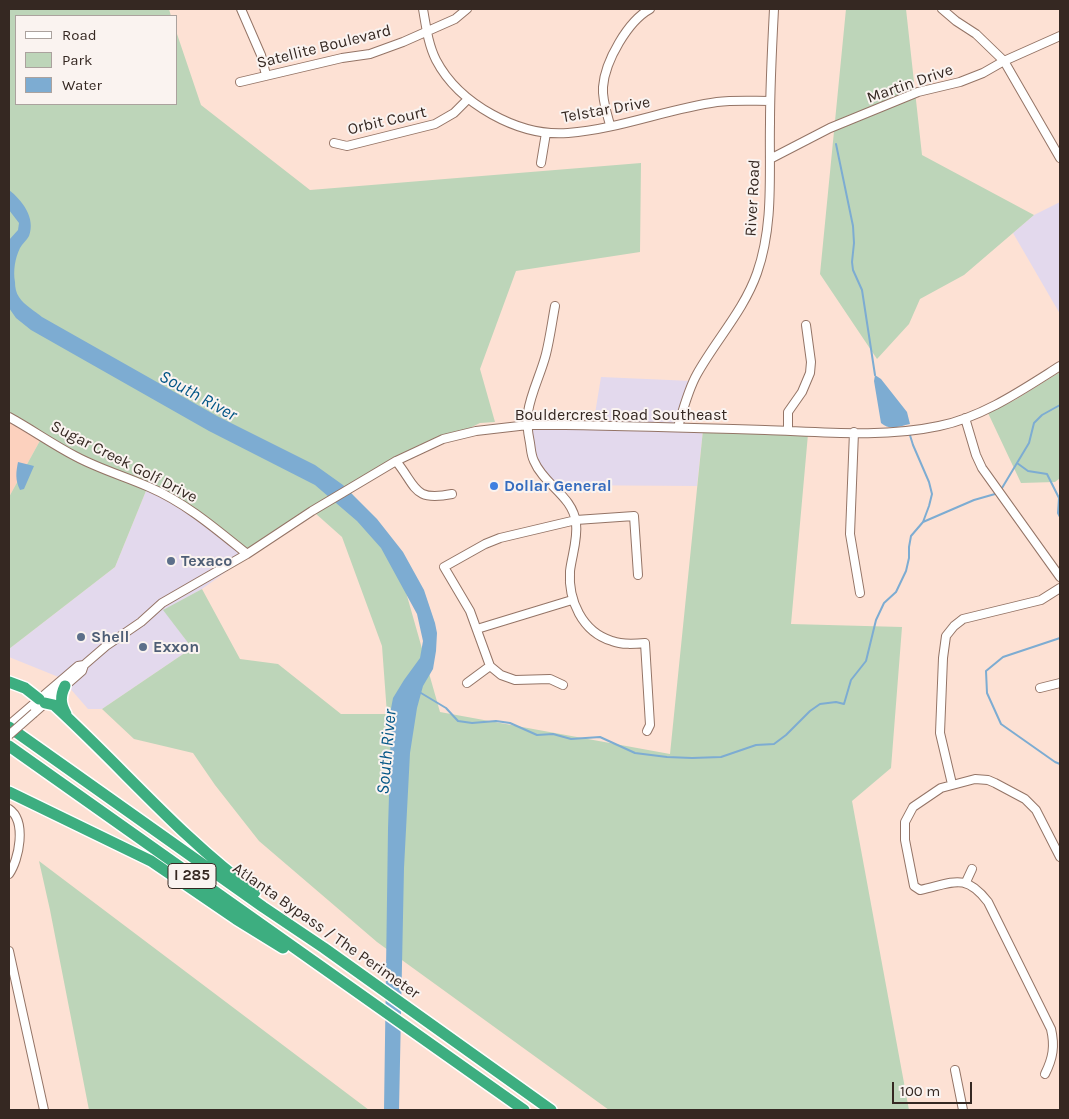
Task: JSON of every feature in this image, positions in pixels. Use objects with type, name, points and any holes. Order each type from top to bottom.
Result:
[{"type":"highway","points":[[9,682],[25,688],[42,701],[54,705],[182,832],[229,872],[296,922],[324,948]]},
{"type":"highway","points":[[65,686],[61,695],[61,701],[66,716]]},
{"type":"highway","name":"Atlanta Bypass / The Perimeter","points":[[9,726],[551,1110]]},
{"type":"highway","name":"Atlanta Bypass / The Perimeter","points":[[9,746],[524,1110]]},
{"type":"highway","points":[[9,792],[150,861],[236,919],[376,1006]]},
{"type":"street","points":[[241,9],[261,56],[266,76]]},
{"type":"street","name":"Telstar Drive","points":[[423,9],[430,44],[436,60],[456,88],[468,99],[490,113],[532,130],[567,133],[716,102],[770,101]]},
{"type":"street","name":"Satellite Boulevard","points":[[240,82],[342,58],[370,54],[427,32],[455,19],[467,9]]},
{"type":"street","points":[[610,125],[603,88],[605,74],[625,34],[635,21],[650,9]]},
{"type":"street","name":"River Road","points":[[678,427],[696,375],[733,319],[756,275],[763,254],[768,227],[774,9]]},
{"type":"street","points":[[942,9],[976,34],[1004,61],[1060,158]]},
{"type":"street","name":"Martin Drive","points":[[770,160],[830,128],[918,92],[960,82],[1060,36]]},
{"type":"street","name":"Orbit Court","points":[[334,143],[347,146],[435,124],[454,113],[468,99]]},
{"type":"street","points":[[541,163],[546,132]]},
{"type":"street","points":[[554,306],[546,355],[528,412],[532,456],[544,477],[564,497],[573,510],[577,532],[570,571],[570,589],[572,600],[582,619],[599,635],[610,641],[646,643],[650,725],[647,731]]},
{"type":"street","points":[[788,431],[788,412],[802,392],[810,373],[811,362],[806,325]]},
{"type":"street","name":"Bouldercrest Road Southeast","points":[[9,726],[42,701],[78,666],[84,665],[162,603],[247,554],[312,511],[396,461],[443,439],[476,431],[528,425],[788,431],[904,431],[940,426],[965,418],[1020,392],[1060,366]]},
{"type":"street","name":"Sugar Creek Golf Drive","points":[[9,417],[81,459],[149,487],[168,497],[200,516],[247,554]]},
{"type":"street","points":[[965,418],[982,468],[1060,577]]},
{"type":"street","points":[[854,432],[850,534],[860,593]]},
{"type":"street","points":[[396,461],[416,490],[426,497],[452,494]]},
{"type":"street","points":[[563,685],[550,680],[515,680],[501,675],[490,666],[477,629],[463,598],[444,567],[485,544],[576,520],[634,516],[638,576]]},
{"type":"street","points":[[952,784],[940,732],[943,658],[946,636],[963,619],[1042,600],[1060,588]]},
{"type":"street","points":[[477,629],[572,600]]},
{"type":"street","name":"Bouldercrest Road Southeast","points":[[42,701],[82,672],[84,665]]},
{"type":"street","points":[[467,683],[490,666]]},
{"type":"street","points":[[1040,688],[1060,683]]},
{"type":"street","name":"Bouldercrest Road Southeast","points":[[9,734],[31,710]]},
{"type":"street","points":[[1045,1074],[1054,1050],[1051,1029],[988,902],[980,891],[966,882],[956,882],[916,891],[905,840],[905,822],[918,802],[941,788],[975,779],[988,780],[1025,799],[1036,810],[1060,857]]},
{"type":"street","points":[[9,809],[15,818],[19,839],[19,852],[16,863],[9,874]]},
{"type":"street","points":[[966,882],[972,869]]},
{"type":"street","points":[[9,951],[44,1110]]},
{"type":"street","points":[[954,1070],[963,1110]]},
{"type":"shaded area","points":[[1060,202],[1060,314],[1013,233],[1034,215]]},
{"type":"shaded area","points":[[601,377],[692,381],[680,429],[703,430],[697,486],[551,485],[534,463],[527,427],[593,426]]},
{"type":"shaded area","points":[[9,419],[42,437],[9,497]]},
{"type":"shaded area","points":[[150,481],[252,553],[202,589],[164,610],[192,648],[102,709],[88,709],[61,678],[9,657],[9,649],[115,567]]},
{"type":"green space","points":[[9,9],[169,9],[171,15],[15,15],[15,105],[178,105],[178,37],[201,105],[310,190],[641,163],[640,252],[516,271],[480,369],[495,422],[480,423],[347,488],[392,543],[440,712],[670,754],[703,430],[808,434],[791,624],[902,627],[891,768],[852,801],[909,1110],[609,1110],[377,942],[259,841],[215,785],[193,753],[134,739],[102,709],[192,648],[163,610],[202,589],[240,659],[278,664],[341,714],[387,714],[382,646],[342,537],[315,513],[252,553],[150,481],[115,567],[9,649],[9,497],[42,437],[9,419]]},
{"type":"green space","points":[[846,9],[906,9],[922,155],[1034,215],[964,275],[920,299],[909,324],[877,359],[820,274]]},
{"type":"green space","points":[[1060,372],[1060,478],[1055,482],[1021,483],[988,413],[1015,400]]},
{"type":"green space","points":[[39,861],[369,1110],[89,1110]]},
{"type":"water","name":"South River","points":[[9,190],[23,204],[31,223],[29,236],[18,252],[14,269],[16,290],[24,303],[42,317],[217,416],[315,465],[343,485],[377,519],[403,552],[424,590],[437,633],[433,669],[423,686],[417,708],[410,753],[404,868],[399,1110],[384,1110],[390,714],[393,698],[420,658],[423,641],[417,614],[381,548],[357,521],[315,485],[209,431],[31,330],[16,318],[9,308],[9,240],[18,230],[19,223],[9,210]]},
{"type":"water","points":[[875,375],[881,379],[907,412],[910,424],[888,427],[881,423],[874,381]]},
{"type":"water","points":[[18,462],[34,466],[24,489],[20,490],[16,476]]},
{"type":"waterway","points":[[836,144],[853,226],[853,270],[862,290],[875,375]]},
{"type":"waterway","points":[[1002,488],[1029,443],[1034,423],[1042,415],[1060,405]]},
{"type":"waterway","points":[[421,693],[446,708],[458,721],[510,723],[537,735],[553,734],[571,739],[600,737],[635,753],[667,757],[721,757],[756,745],[774,744],[820,704],[836,702],[844,704],[851,680],[866,661],[876,620],[884,603],[896,592],[906,571],[911,536],[923,522],[932,494],[909,432]]},
{"type":"waterway","points":[[1017,463],[1028,471],[1047,474],[1059,498],[1058,513],[1060,517]]},
{"type":"waterway","points":[[923,522],[974,500],[995,494]]},
{"type":"waterway","points":[[1060,638],[1003,657],[986,671],[987,693],[1001,724],[1060,764]]},
{"type":"place","name":"Dollar General","points":[[494,486]]},
{"type":"place","name":"Texaco","points":[[171,561]]},
{"type":"place","name":"Shell","points":[[81,637]]},
{"type":"place","name":"Exxon","points":[[143,647]]}]
